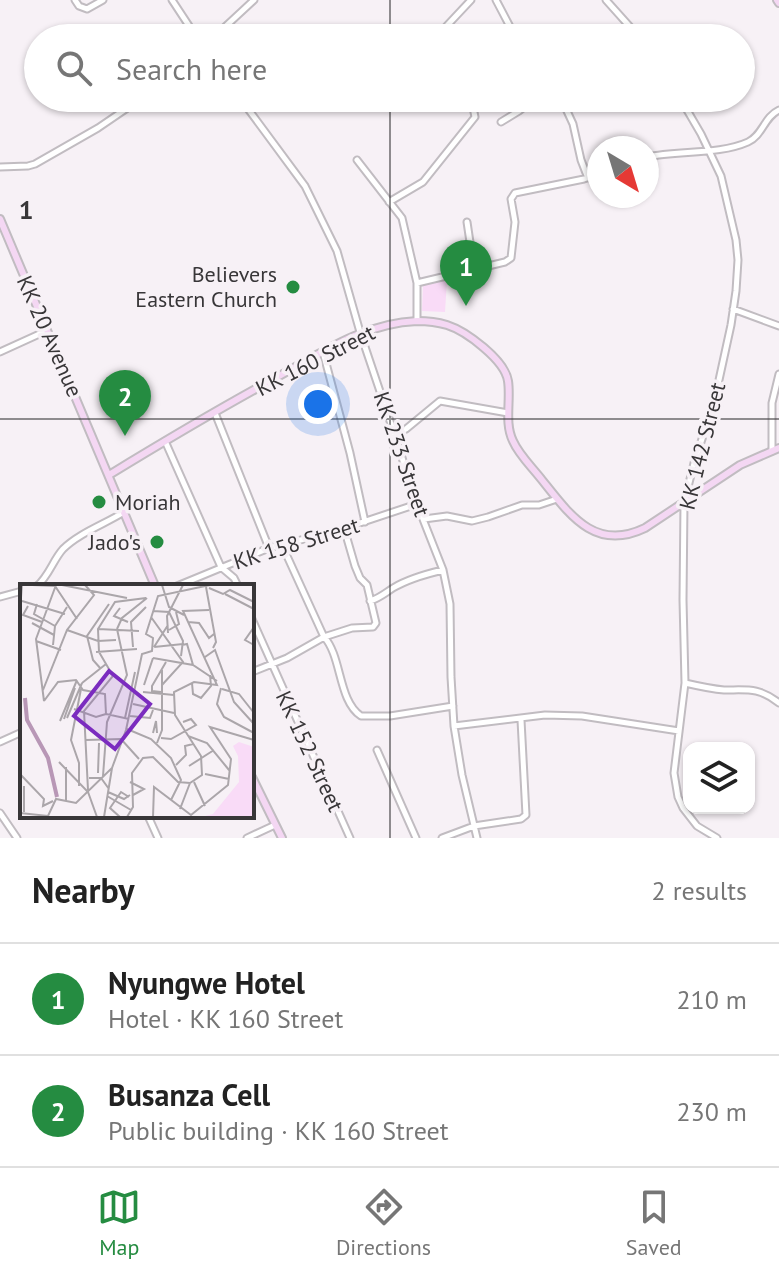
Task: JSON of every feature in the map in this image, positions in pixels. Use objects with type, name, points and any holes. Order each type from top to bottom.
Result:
[{"type":"main road","name":"KK 20 Avenue","points":[[0,219],[154,584]]},
{"type":"main road","name":"KK 160 Street","points":[[109,475],[360,332],[417,321],[450,326],[494,357],[508,380],[508,413],[514,444],[567,512],[589,529],[612,537],[633,534],[740,465],[775,449]]},
{"type":"main road","points":[[254,781],[282,838]]},
{"type":"street","points":[[75,0],[87,9],[103,0]]},
{"type":"street","points":[[172,0],[188,24]]},
{"type":"street","points":[[228,24],[254,0]]},
{"type":"street","points":[[448,24],[471,0]]},
{"type":"street","points":[[496,0],[509,24]]},
{"type":"street","points":[[606,0],[627,24]]},
{"type":"street","points":[[659,156],[710,150],[750,141],[769,117],[779,110]]},
{"type":"street","points":[[0,167],[35,164],[121,112]]},
{"type":"street","name":"KK 233 Street","points":[[250,112],[305,186],[337,251],[360,332],[417,504],[443,570],[450,604],[454,726],[477,838]]},
{"type":"street","points":[[389,202],[423,182],[475,117],[474,112]]},
{"type":"street","points":[[501,122],[517,112]]},
{"type":"street","points":[[567,112],[587,175]]},
{"type":"street","name":"KK 142 Street","points":[[688,112],[710,150],[726,192],[738,260],[733,309],[716,391],[684,503],[685,683],[674,773],[678,797],[690,819],[717,838]]},
{"type":"street","points":[[357,160],[404,223],[417,283],[417,321]]},
{"type":"street","points":[[417,283],[505,262],[511,258],[515,222],[512,196],[518,192],[587,178]]},
{"type":"street","points":[[467,222],[474,269]]},
{"type":"street","points":[[733,309],[779,326]]},
{"type":"street","points":[[0,352],[46,331]]},
{"type":"street","points":[[323,352],[365,522]]},
{"type":"street","points":[[775,449],[772,403],[779,374]]},
{"type":"street","points":[[395,436],[440,401],[508,413]]},
{"type":"street","points":[[215,413],[269,548]]},
{"type":"street","points":[[165,441],[221,567],[237,584]]},
{"type":"street","points":[[424,519],[441,516],[472,521],[522,505],[539,505],[557,499]]},
{"type":"street","name":"KK 158 Street","points":[[183,584],[269,548],[365,522],[417,504]]},
{"type":"street","points":[[40,584],[69,544],[124,512]]},
{"type":"street","points":[[254,671],[324,637],[376,623],[367,585],[355,566],[344,528]]},
{"type":"street","points":[[282,545],[324,637],[331,645],[341,681],[358,714],[390,716],[453,706]]},
{"type":"street","points":[[370,601],[405,582],[443,570]]},
{"type":"street","points":[[0,597],[20,592]]},
{"type":"street","name":"KK 152 Street","points":[[254,624],[350,838]]},
{"type":"street","points":[[685,683],[723,690],[750,689],[769,695],[779,703]]},
{"type":"street","points":[[454,726],[545,715],[582,716],[679,731]]},
{"type":"street","points":[[442,838],[474,826],[521,819],[526,815],[521,719]]},
{"type":"street","points":[[0,742],[20,733]]},
{"type":"street","points":[[377,750],[416,838]]},
{"type":"street","points":[[0,813],[17,838]]},
{"type":"street","points":[[149,818],[158,838]]},
{"type":"street","points":[[247,838],[275,825]]},
{"type":"shaded area","points":[[447,280],[445,312],[422,311],[423,285]]},
{"type":"place","name":"Believers Eastern Church","points":[[293,287]]},
{"type":"place","name":"Nyungwe Hotel","points":[[466,306]]},
{"type":"place","name":"Busanza Cell","points":[[125,436]]},
{"type":"place","name":"Moriah","points":[[99,502]]},
{"type":"place","name":"Jado's","points":[[157,542]]}]
